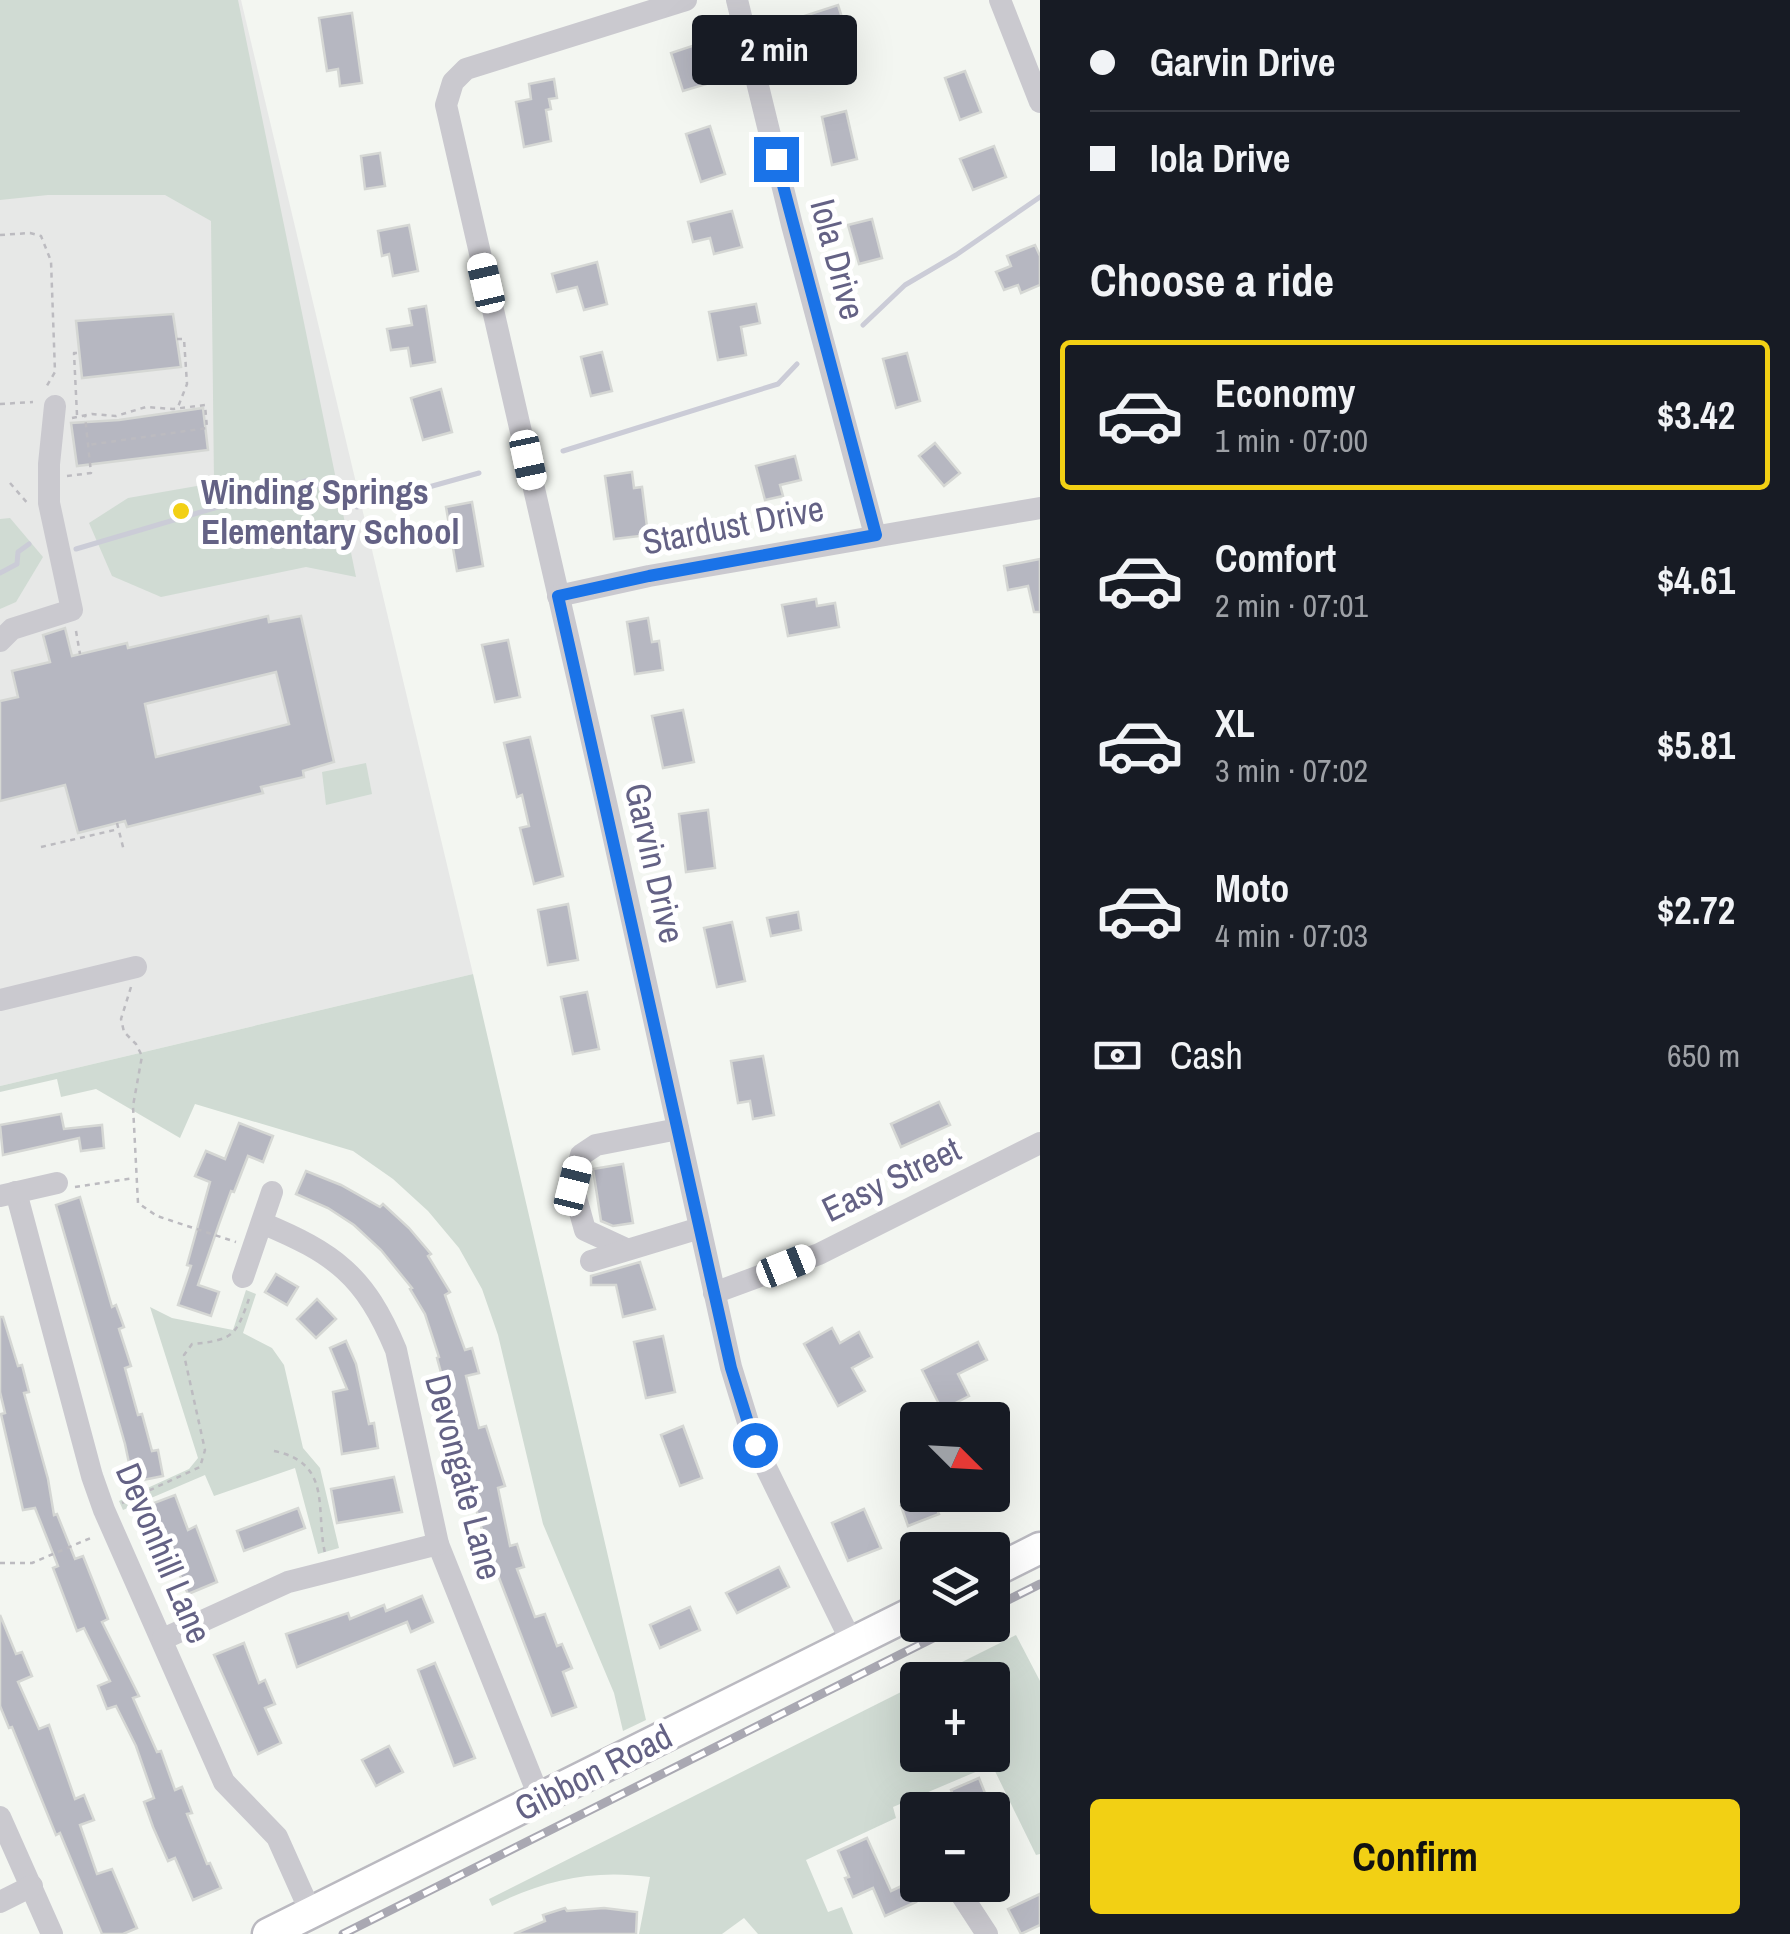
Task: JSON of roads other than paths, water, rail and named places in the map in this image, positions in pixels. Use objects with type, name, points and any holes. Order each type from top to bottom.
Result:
[{"type":"main road","points":[[1010,1563],[1040,1548]]},
{"type":"main road","name":"Gibbon Road","points":[[268,1934],[900,1619]]},
{"type":"street","name":"Garvin Drive","points":[[686,0],[466,69],[452,82],[446,105],[738,1394],[755,1445],[852,1643]]},
{"type":"street","name":"Iola Drive","points":[[737,0],[792,225],[876,535]]},
{"type":"street","points":[[1000,0],[1040,102]]},
{"type":"street","points":[[0,641],[12,629],[72,610],[50,504],[49,464],[62,412]]},
{"type":"street","name":"Stardust Drive","points":[[558,596],[649,576],[1040,508]]},
{"type":"street","points":[[0,1000],[133,974]]},
{"type":"street","points":[[626,1249],[585,1230],[573,1186],[581,1155],[596,1145],[678,1129]]},
{"type":"street","name":"Easy Street","points":[[714,1293],[819,1254],[1040,1143]]},
{"type":"street","points":[[8,1194],[63,1185]]},
{"type":"street","points":[[247,1283],[272,1192]]},
{"type":"street","name":"Devonhill Lane","points":[[8,1194],[93,1481],[224,1782],[276,1836],[311,1912]]},
{"type":"street","name":"Devongate Lane","points":[[262,1223],[335,1259],[359,1283],[380,1315],[396,1350],[438,1544],[540,1799]]},
{"type":"street","points":[[591,1261],[700,1228]]},
{"type":"street","points":[[163,1638],[288,1582],[438,1544]]},
{"type":"street","points":[[0,1816],[52,1934]]},
{"type":"street","points":[[0,1902],[32,1886]]},
{"type":"street","points":[[966,1902],[987,1934]]},
{"type":"waterway","points":[[863,325],[905,285],[1040,197]]},
{"type":"waterway","points":[[563,451],[778,384],[797,364]]},
{"type":"waterway","points":[[76,549],[309,480],[357,507],[479,473]]},
{"type":"waterway","points":[[0,573],[17,564],[18,552],[29,544]]},
{"type":"railway","points":[[1010,1599],[1040,1584]]},
{"type":"railway","points":[[343,1934],[925,1642]]},
{"type":"place","name":"Winding Springs Elementary School","points":[[181,511]]}]
